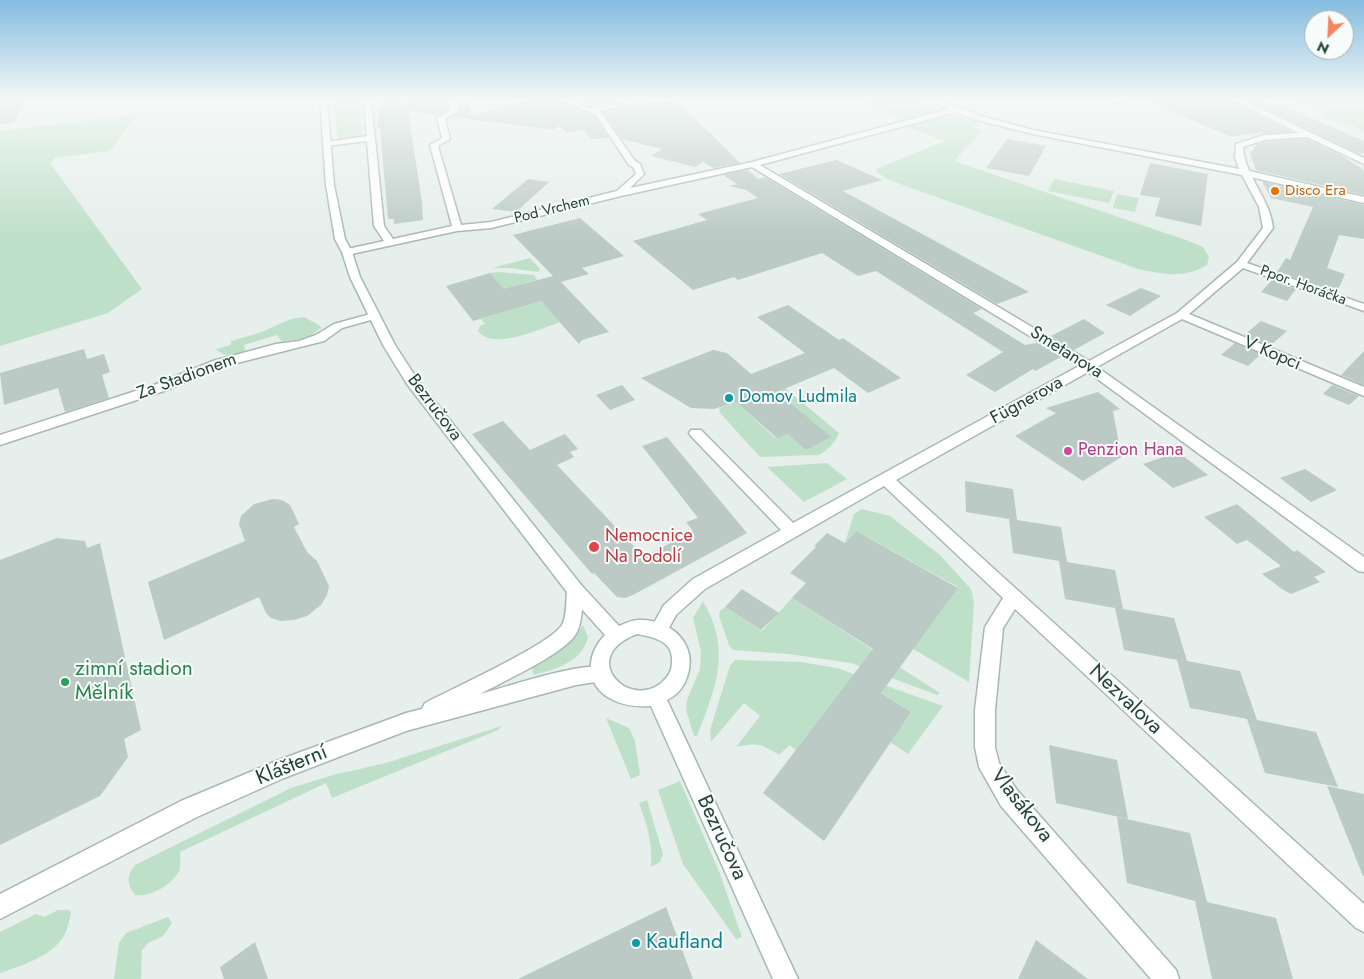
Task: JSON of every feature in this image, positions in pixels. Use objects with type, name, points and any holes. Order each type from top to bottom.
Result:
[{"type":"street","name":"Bezručova","points":[[327,146],[334,213],[340,239],[347,252],[355,277],[389,345],[412,381],[576,591],[616,635]]},
{"type":"street","points":[[373,146],[379,226],[391,243]]},
{"type":"street","points":[[434,146],[457,228]]},
{"type":"street","points":[[619,146],[632,163],[637,166],[640,174],[621,193]]},
{"type":"street","name":"Pod Vrchem","points":[[347,252],[457,228],[491,225],[621,193],[753,164],[821,146]]},
{"type":"street","points":[[1104,146],[1245,173],[1364,200]]},
{"type":"street","name":"Fügnerova","points":[[659,630],[670,610],[699,584],[1181,315],[1242,264],[1268,228],[1266,213],[1241,165],[1239,146]]},
{"type":"street","points":[[1333,146],[1364,161]]},
{"type":"street","name":"Smetanova","points":[[753,164],[1089,367],[1364,566]]},
{"type":"street","name":"Ppor. Horáčka","points":[[1242,264],[1364,308]]},
{"type":"street","name":"V Kopci","points":[[1181,315],[1364,392]]},
{"type":"street","name":"Za Stadionem","points":[[0,440],[159,388],[217,364],[320,338],[338,326],[374,316]]},
{"type":"street","points":[[696,433],[790,532]]},
{"type":"street","name":"Nezvalova","points":[[886,479],[1364,920]]},
{"type":"street","points":[[406,722],[523,662],[560,638],[568,631],[572,621],[576,591]]},
{"type":"street","name":"Vlasákova","points":[[1013,597],[994,627],[985,710],[985,747],[989,767],[1010,798],[1167,979]]},
{"type":"street","points":[[637,627],[659,630],[669,635],[681,651],[683,661],[681,672],[676,682],[668,690],[656,696],[637,699],[618,694],[601,674],[600,656],[604,648],[616,635],[637,627]]},
{"type":"street","name":"Klášterní","points":[[0,907],[189,809],[279,770],[406,722],[576,677],[601,674]]},
{"type":"street","name":"Bezručova","points":[[656,696],[686,766],[786,979]]},
{"type":"green space","points":[[0,146],[114,146],[110,151],[55,158],[50,163],[142,289],[108,313],[0,346]]},
{"type":"green space","points":[[933,146],[969,146],[954,161],[1186,240],[1203,247],[1209,257],[1207,265],[1182,274],[1165,274],[1138,269],[889,180],[878,173],[876,169]]},
{"type":"green space","points":[[1054,179],[1114,191],[1109,203],[1048,191]]},
{"type":"green space","points":[[1117,194],[1139,198],[1135,212],[1113,208]]},
{"type":"green space","points":[[530,258],[540,269],[538,272],[510,268],[492,268]]},
{"type":"green space","points":[[490,273],[534,275],[537,280],[525,283],[507,293]]},
{"type":"green space","points":[[537,297],[560,322],[517,337],[505,339],[485,337],[478,331],[480,326],[485,324],[481,319],[519,307]]},
{"type":"green space","points":[[304,317],[321,328],[307,338],[282,342],[277,335],[244,345],[245,351],[234,355],[222,354],[216,349],[231,345],[231,341],[259,333],[291,319]]},
{"type":"green space","points":[[775,380],[839,433],[833,443],[819,455],[760,457],[720,413],[719,408],[736,402],[774,437],[778,439],[787,434],[806,450],[832,437],[767,384]]},
{"type":"green space","points":[[827,463],[847,479],[804,502],[767,467]]},
{"type":"green space","points":[[862,509],[890,516],[940,555],[971,589],[974,602],[969,682],[913,649],[958,587],[856,531],[845,543],[854,514]]},
{"type":"green space","points":[[792,598],[940,693],[937,695],[851,663],[789,654],[733,650],[729,645],[719,616],[720,611],[725,607],[762,631]]},
{"type":"green space","points":[[703,601],[712,619],[717,636],[718,669],[710,701],[697,736],[694,736],[686,710],[687,700],[700,669],[701,651],[693,618]]},
{"type":"green space","points":[[583,625],[588,637],[580,653],[567,664],[534,675],[531,666],[566,644]]},
{"type":"green space","points":[[735,660],[800,662],[837,668],[943,706],[908,754],[890,742],[911,712],[854,675],[796,750],[790,745],[779,755],[759,745],[736,747],[760,716],[744,703],[711,742],[710,730],[730,666]]},
{"type":"green space","points":[[606,718],[629,728],[635,741],[640,775],[631,779]]},
{"type":"green space","points":[[502,726],[498,730],[332,798],[326,783],[180,852],[178,874],[168,884],[155,892],[135,895],[130,887],[129,876],[135,865],[291,788],[333,775],[386,763]]},
{"type":"green space","points":[[680,781],[720,874],[742,937],[736,939],[683,864],[658,790]]},
{"type":"green space","points":[[647,800],[663,854],[660,862],[651,867],[649,835],[639,803]]},
{"type":"green space","points":[[58,910],[69,910],[71,913],[64,936],[59,943],[44,955],[0,973],[0,932],[36,914],[44,917]]},
{"type":"green space","points":[[168,917],[172,923],[163,936],[148,943],[142,950],[141,979],[114,979],[119,943],[126,933]]},
{"type":"building","points":[[382,146],[413,146],[423,220],[394,224],[394,219],[388,219]]},
{"type":"building","points":[[649,146],[723,146],[740,163],[713,168],[703,162],[695,167],[651,156],[662,149]]},
{"type":"building","points":[[1002,146],[1046,146],[1029,176],[986,168]]},
{"type":"building","points":[[1256,146],[1321,146],[1341,155],[1364,170],[1364,195],[1256,170],[1250,154]]},
{"type":"building","points":[[1342,146],[1364,146],[1364,153],[1359,154]]},
{"type":"building","points":[[836,160],[882,180],[843,191],[1029,292],[997,304],[779,174]]},
{"type":"building","points":[[1150,163],[1208,174],[1201,226],[1155,216],[1160,198],[1140,195]]},
{"type":"building","points":[[748,170],[758,179],[765,177],[982,309],[973,313],[1025,345],[1037,343],[1061,357],[1035,371],[1033,369],[995,392],[966,375],[1003,352],[876,271],[858,276],[822,253],[738,280],[734,277],[693,290],[633,241],[707,220],[698,214],[758,198],[746,190],[729,186],[737,184],[723,175]]},
{"type":"building","points":[[528,179],[549,182],[516,212],[492,209]]},
{"type":"building","points":[[1262,181],[1364,205],[1364,239],[1339,235],[1327,268],[1345,274],[1337,292],[1277,272],[1286,258],[1290,260],[1313,207],[1271,198]]},
{"type":"building","points":[[580,218],[624,256],[582,268],[589,274],[561,282],[609,332],[582,340],[579,344],[541,301],[473,321],[446,286],[490,273],[504,289],[553,276],[513,235]]},
{"type":"building","points":[[1272,280],[1296,289],[1287,301],[1261,292]]},
{"type":"building","points":[[1141,288],[1161,296],[1130,316],[1106,305]]},
{"type":"building","points":[[788,305],[839,340],[843,338],[901,378],[868,393],[834,368],[777,392],[832,437],[806,450],[787,434],[778,439],[736,402],[714,409],[691,408],[641,378],[713,350],[727,353],[751,374],[805,353],[757,317]]},
{"type":"building","points":[[1084,319],[1105,333],[1074,350],[1051,336]]},
{"type":"building","points":[[1261,321],[1287,331],[1270,346],[1244,335]]},
{"type":"building","points":[[1235,343],[1261,354],[1248,366],[1221,355]]},
{"type":"building","points":[[84,349],[87,359],[104,354],[110,372],[102,375],[109,398],[65,412],[58,388],[4,405],[0,373]]},
{"type":"building","points":[[1364,351],[1364,385],[1341,375]]},
{"type":"building","points":[[622,385],[635,400],[610,410],[596,395]]},
{"type":"building","points":[[1332,385],[1359,396],[1349,405],[1323,394]]},
{"type":"building","points":[[1098,392],[1120,409],[1113,411],[1119,444],[1131,451],[1083,481],[1015,436],[1056,413],[1046,408]]},
{"type":"building","points":[[503,421],[530,450],[565,434],[578,449],[570,452],[574,457],[557,465],[644,557],[693,531],[686,522],[698,518],[642,446],[667,437],[747,533],[633,595],[625,598],[617,597],[594,573],[592,574],[472,434]]},
{"type":"building","points":[[1178,452],[1208,475],[1173,488],[1143,464]]},
{"type":"building","points":[[1305,469],[1337,490],[1311,502],[1280,478]]},
{"type":"building","points":[[965,481],[1013,489],[1017,520],[1061,527],[1067,562],[1115,570],[1123,609],[1174,618],[1187,661],[1240,671],[1257,720],[1316,732],[1338,787],[1265,773],[1247,719],[1190,708],[1177,660],[1124,650],[1115,608],[1065,599],[1059,561],[1013,553],[1009,519],[966,512]]},
{"type":"building","points":[[273,499],[282,500],[290,505],[299,524],[294,527],[307,552],[317,561],[329,586],[327,595],[321,605],[307,616],[281,621],[271,618],[266,613],[259,597],[164,640],[148,582],[245,541],[239,524],[241,516],[254,504]]},
{"type":"building","points":[[1237,504],[1294,552],[1297,550],[1326,572],[1314,577],[1320,582],[1291,594],[1282,589],[1262,574],[1281,566],[1247,540],[1237,544],[1204,517]]},
{"type":"building","points":[[856,531],[958,588],[881,693],[911,712],[824,841],[763,793],[873,649],[792,598],[806,583],[790,573],[816,547],[814,546],[827,533],[845,543]]},
{"type":"building","name":"zimní stadion Mělník","points":[[57,538],[85,541],[87,548],[100,543],[141,730],[124,739],[128,757],[100,796],[0,845],[0,560]]},
{"type":"building","points":[[742,589],[779,613],[761,630],[725,607]]},
{"type":"building","points":[[1049,745],[1117,760],[1128,819],[1056,803]]},
{"type":"building","points":[[1327,786],[1364,794],[1364,876],[1363,876]]},
{"type":"building","points":[[1117,817],[1190,833],[1207,902],[1276,918],[1293,979],[1212,979],[1195,901],[1127,883]]},
{"type":"building","name":"Kaufland","points":[[666,907],[693,979],[518,979]]},
{"type":"building","points":[[1036,940],[1088,979],[1018,979]]},
{"type":"building","points":[[255,942],[268,979],[224,979],[220,967]]},
{"type":"place","name":"Disco Era","points":[[1275,191]]},
{"type":"place","name":"Domov Ludmila","points":[[729,398]]},
{"type":"place","name":"Penzion Hana","points":[[1068,451]]},
{"type":"place","name":"Nemocnice Na Podolí","points":[[594,547]]},
{"type":"place","name":"zimní stadion Mělník","points":[[65,682]]},
{"type":"place","name":"Kaufland","points":[[636,943]]}]
